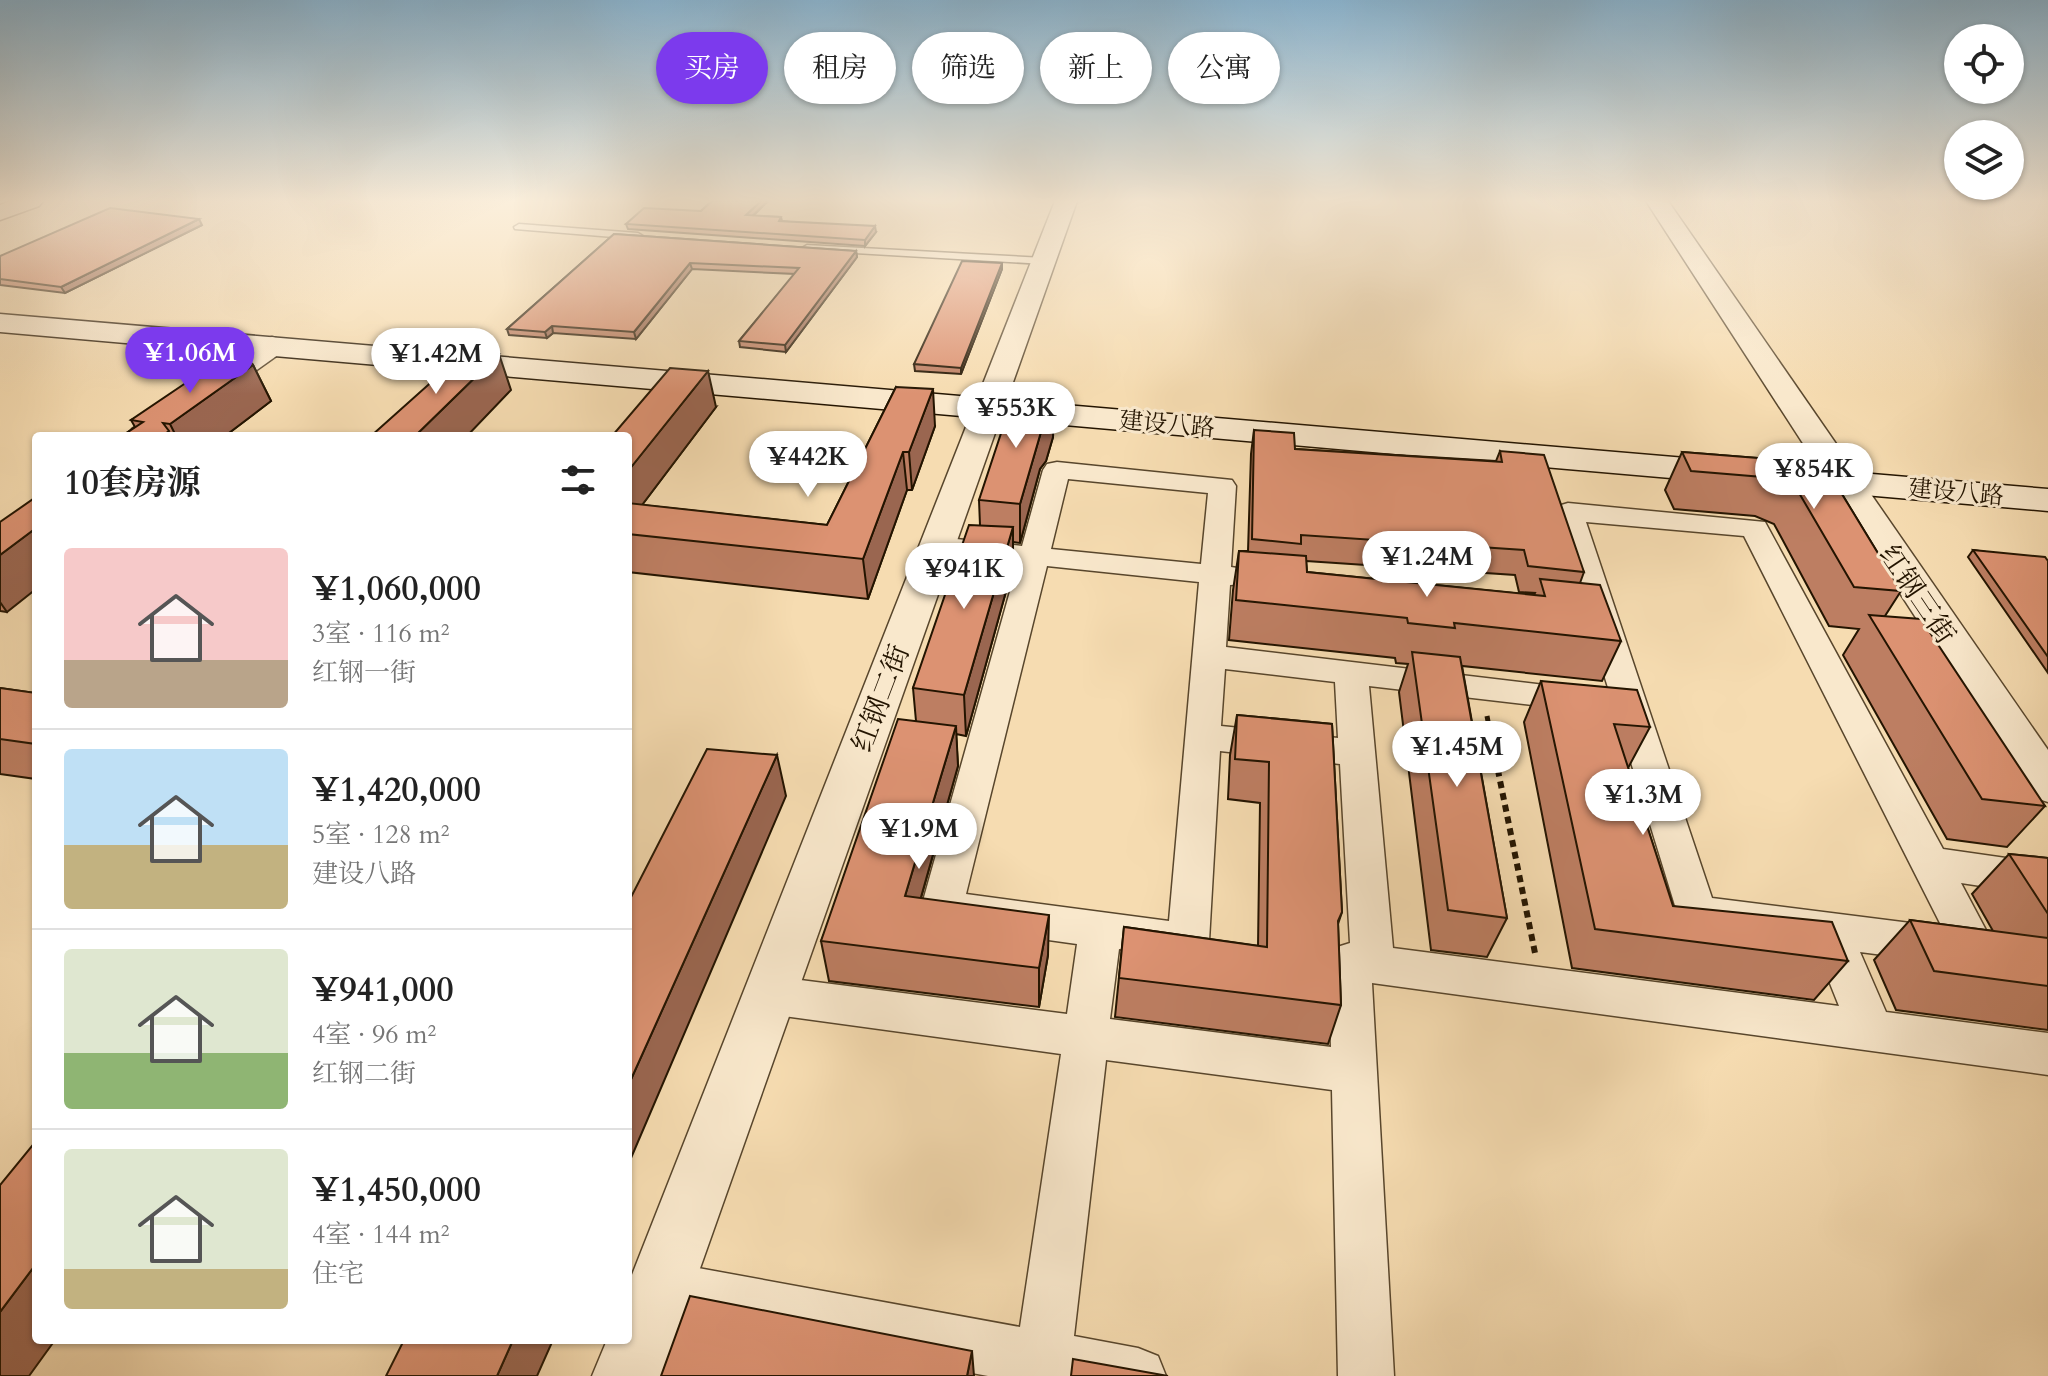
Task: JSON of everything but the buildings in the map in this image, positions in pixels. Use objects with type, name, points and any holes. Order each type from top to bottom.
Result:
[{"type":"main road","name":"建设八路","points":[[0,323],[2048,500]]},
{"type":"street","name":"红钢二街","points":[[627,1376],[769,995],[880,740],[937,546],[1042,265]]},
{"type":"street","name":"红钢三街","points":[[1700,265],[2048,785]]},
{"type":"street","points":[[149,432],[272,346]]},
{"type":"street","points":[[1057,470],[1222,486],[1188,941],[942,908],[968,752],[1034,556],[1057,470]]},
{"type":"street","points":[[1568,512],[1755,528],[1827,639],[1930,863],[1975,949],[1696,913],[1629,704],[1585,612],[1568,512]]},
{"type":"street","points":[[937,546],[1263,579]]},
{"type":"street","points":[[1914,647],[1957,651]]},
{"type":"street","points":[[1210,656],[1629,704]]},
{"type":"street","points":[[1351,672],[1373,965]]},
{"type":"street","points":[[1203,737],[1357,753]]},
{"type":"street","points":[[1930,863],[2048,880]]},
{"type":"street","points":[[1042,1367],[1100,929]]},
{"type":"street","points":[[1830,931],[1872,1031]]},
{"type":"street","points":[[1366,1376],[1349,961],[2048,1054]]},
{"type":"street","points":[[769,995],[1355,1072]]},
{"type":"street","points":[[660,1288],[1042,1367],[1138,1376]]},
{"type":"path","points":[[1481,687],[1543,987]]}]
